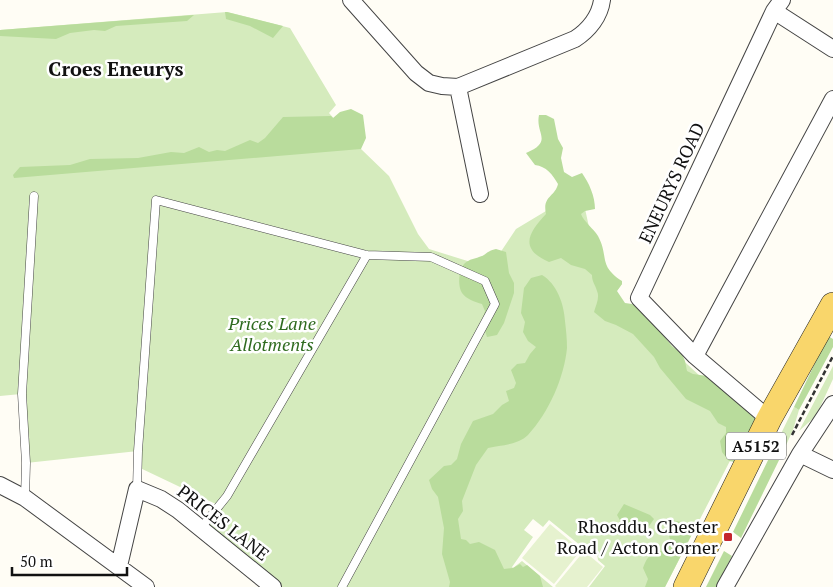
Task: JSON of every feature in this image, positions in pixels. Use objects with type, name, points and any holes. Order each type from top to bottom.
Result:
[{"type":"main road","name":"A5152","points":[[686,587],[769,419],[833,304]]},
{"type":"street","points":[[351,0],[416,73],[429,83],[458,87],[576,38],[585,32],[594,21],[602,0]]},
{"type":"street","name":"ENEURYS ROAD","points":[[769,419],[695,356],[639,298],[778,6],[833,49]]},
{"type":"street","points":[[458,87],[480,194]]},
{"type":"street","points":[[695,356],[833,99]]},
{"type":"street","points":[[725,587],[800,454],[833,404]]},
{"type":"street","points":[[800,454],[833,470]]},
{"type":"street","points":[[0,485],[25,498],[146,587]]},
{"type":"street","points":[[119,566],[137,489]]},
{"type":"street","name":"PRICES LANE","points":[[137,489],[170,505],[273,587]]},
{"type":"lane","points":[[25,498],[26,463],[22,394],[34,196]]},
{"type":"lane","points":[[137,489],[156,200],[368,255],[432,257],[485,281],[495,304],[342,587]]},
{"type":"lane","points":[[201,528],[228,496],[368,255]]},
{"type":"path","points":[[800,454],[792,441],[792,435],[833,356]]},
{"type":"green space","points":[[225,12],[283,26],[273,38],[250,26],[226,19]]},
{"type":"green space","name":"Prices Lane Allotments","points":[[227,12],[290,28],[336,105],[329,113],[361,149],[389,176],[418,234],[429,249],[490,268],[516,229],[581,190],[595,255],[622,284],[613,296],[750,422],[665,587],[589,587],[605,566],[598,560],[597,554],[591,554],[549,520],[543,527],[533,519],[524,530],[533,537],[512,567],[522,561],[553,587],[273,587],[201,528],[220,506],[138,467],[138,451],[26,463],[21,394],[0,396],[0,30]]},
{"type":"green space","points":[[194,15],[187,21],[116,26],[105,31],[94,30],[70,33],[56,39],[0,36],[0,30]]},
{"type":"green space","points":[[351,109],[363,115],[366,138],[361,149],[14,178],[13,175],[20,167],[70,165],[90,159],[138,158],[171,152],[184,153],[199,147],[209,152],[225,151],[250,140],[258,143],[265,138],[283,117],[331,116],[333,118],[340,112]]},
{"type":"green space","points":[[539,115],[546,115],[554,119],[558,139],[563,148],[561,158],[564,172],[572,177],[582,173],[589,185],[595,209],[581,214],[598,236],[610,270],[622,281],[617,291],[625,303],[632,304],[641,310],[645,317],[655,325],[672,346],[682,354],[687,371],[707,376],[765,420],[735,462],[729,461],[722,452],[720,441],[726,433],[726,427],[718,423],[710,411],[686,399],[660,368],[654,357],[633,334],[605,321],[594,312],[598,296],[592,275],[585,269],[571,265],[561,258],[549,262],[533,252],[530,246],[531,234],[546,214],[547,200],[558,184],[554,177],[543,167],[535,165],[526,153],[539,145],[541,141],[538,122]]},
{"type":"green space","points":[[496,249],[506,252],[509,273],[514,283],[514,293],[504,323],[497,335],[487,337],[482,321],[485,311],[482,304],[471,300],[462,293],[459,277],[465,263]]},
{"type":"green space","points":[[542,275],[556,289],[564,315],[567,348],[559,383],[543,416],[528,435],[514,443],[488,448],[476,465],[462,501],[463,511],[458,519],[461,539],[466,540],[470,544],[479,542],[495,550],[504,569],[513,568],[520,564],[523,567],[527,565],[540,576],[543,587],[449,587],[450,582],[442,554],[444,528],[438,497],[432,489],[429,480],[444,466],[451,465],[457,459],[461,444],[473,421],[493,414],[509,401],[506,391],[514,388],[516,383],[511,370],[517,364],[525,363],[536,347],[528,341],[523,332],[525,322],[521,313],[524,288],[531,278]]},
{"type":"green space","points":[[828,336],[833,339],[833,347],[799,410],[794,407]]},
{"type":"green space","points":[[833,366],[833,379],[816,416],[799,431]]},
{"type":"green space","points":[[794,407],[799,410],[793,430],[782,454],[773,450]]},
{"type":"green space","points":[[773,450],[782,454],[741,538],[733,532]]},
{"type":"green space","points":[[624,504],[650,515],[654,519],[647,529],[633,533],[623,526],[617,515]]},
{"type":"green space","points":[[671,520],[687,523],[695,528],[665,587],[645,587],[648,579],[643,568],[651,555],[665,551],[671,544],[667,526]]},
{"type":"green space","points":[[550,524],[581,550],[554,584],[522,558]]},
{"type":"green space","points":[[584,551],[603,567],[587,587],[556,587],[555,586]]},
{"type":"green space","points":[[724,551],[732,556],[716,587],[706,587]]},
{"type":"place","name":"Rhosddu, Chester Road / Acton Corner","points":[[728,537]]},
{"type":"district","name":"Croes Eneurys","points":[[116,69]]}]
